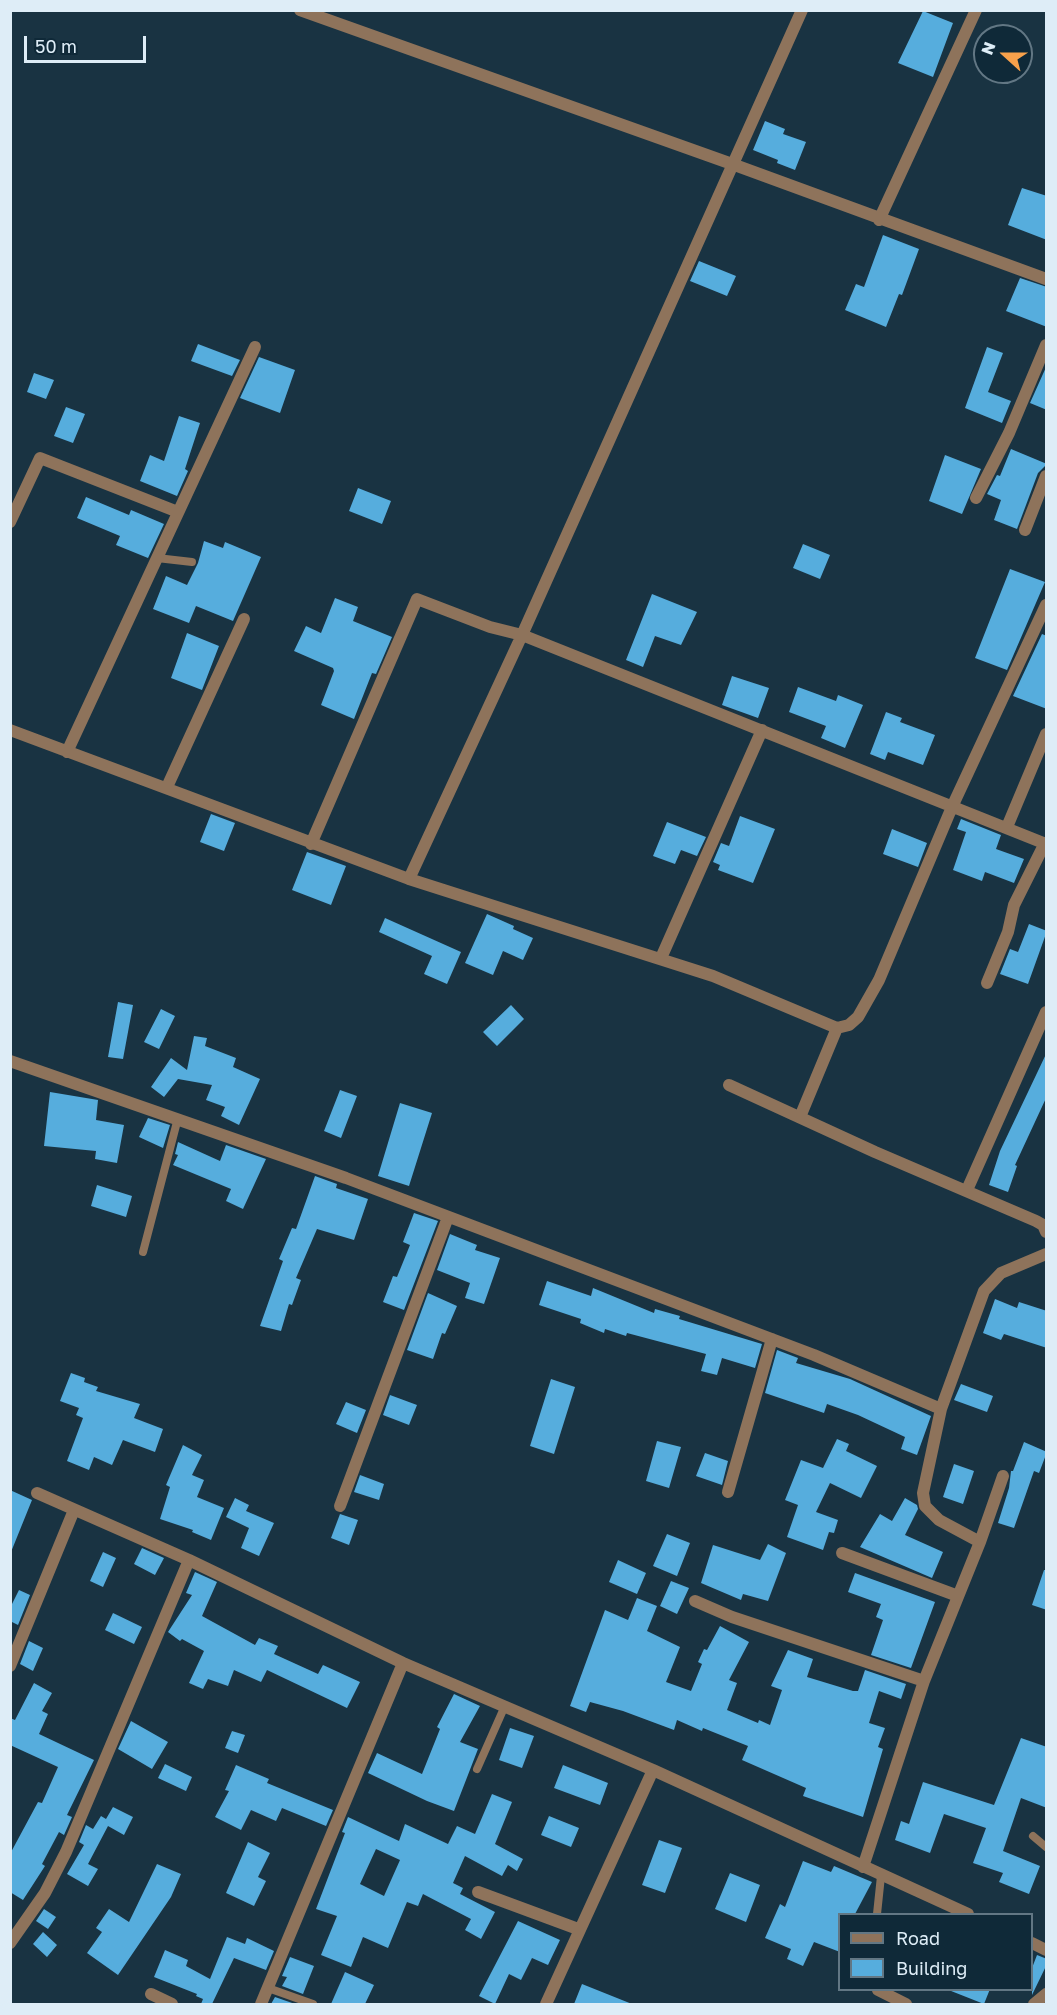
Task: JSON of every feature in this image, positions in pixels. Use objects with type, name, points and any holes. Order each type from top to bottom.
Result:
[{"type":"street","points":[[300,10],[1047,279]]},
{"type":"street","points":[[409,879],[522,635],[802,10]]},
{"type":"street","points":[[879,220],[976,10]]},
{"type":"street","points":[[976,498],[1009,433],[1047,345]]},
{"type":"street","points":[[67,752],[255,347]]},
{"type":"street","points":[[10,522],[40,459],[178,512]]},
{"type":"street","points":[[1025,530],[1047,476]]},
{"type":"street","points":[[311,844],[417,599],[490,627],[522,635],[1046,843],[1014,904],[1008,933],[987,983]]},
{"type":"street","points":[[800,1117],[837,1028],[854,1021],[866,1006],[952,807],[1047,605]]},
{"type":"street","points":[[167,787],[244,619]]},
{"type":"street","points":[[10,730],[409,879],[549,925],[661,958],[785,1004],[837,1028]]},
{"type":"street","points":[[661,958],[762,730]]},
{"type":"street","points":[[1007,827],[1047,734]]},
{"type":"street","points":[[967,1190],[1047,1012]]},
{"type":"street","points":[[10,1061],[178,1118],[448,1217],[772,1339],[941,1409]]},
{"type":"street","points":[[729,1085],[1036,1221],[1043,1225],[1047,1232]]},
{"type":"street","points":[[340,1506],[448,1217]]},
{"type":"street","points":[[980,1542],[939,1520],[925,1506],[923,1493],[941,1409],[984,1291],[1001,1273],[1047,1254]]},
{"type":"street","points":[[728,1492],[772,1339]]},
{"type":"street","points":[[863,1867],[924,1681],[980,1542],[1003,1476]]},
{"type":"street","points":[[37,1493],[189,1560],[403,1663],[653,1770],[966,1913]]},
{"type":"street","points":[[10,1666],[74,1510]]},
{"type":"street","points":[[842,1553],[958,1596]]},
{"type":"street","points":[[10,1942],[45,1893],[66,1852],[189,1560]]},
{"type":"street","points":[[695,1601],[732,1617],[924,1681]]},
{"type":"street","points":[[261,2004],[403,1663]]},
{"type":"street","points":[[546,2004],[578,1929],[653,1770]]},
{"type":"street","points":[[478,1892],[578,1929]]},
{"type":"street","points":[[1033,1943],[1047,1950]]},
{"type":"street","points":[[882,1991],[906,2004]]},
{"type":"street","points":[[151,1994],[172,2004]]},
{"type":"street","points":[[1034,2004],[1047,1994]]},
{"type":"lane","points":[[157,558],[192,562]]},
{"type":"lane","points":[[143,1252],[178,1118]]},
{"type":"lane","points":[[477,1769],[504,1708]]},
{"type":"lane","points":[[1033,1836],[1047,1847]]},
{"type":"lane","points":[[877,1913],[881,1876]]},
{"type":"lane","points":[[268,1988],[313,2004]]},
{"type":"building","points":[[923,11],[953,23],[933,77],[898,63]]},
{"type":"building","points":[[765,121],[785,129],[783,134],[806,142],[795,170],[753,150]]},
{"type":"building","points":[[1022,188],[1047,196],[1047,240],[1008,225]]},
{"type":"building","points":[[883,235],[919,249],[902,295],[899,294],[886,327],[845,310],[856,284],[864,287]]},
{"type":"building","points":[[699,261],[736,276],[727,296],[690,281]]},
{"type":"building","points":[[1020,278],[1047,287],[1047,327],[1006,311]]},
{"type":"building","points":[[198,344],[240,360],[232,376],[191,361]]},
{"type":"building","points":[[987,347],[1003,353],[988,392],[1011,401],[1002,423],[965,408]]},
{"type":"building","points":[[259,357],[295,370],[280,413],[240,398]]},
{"type":"building","points":[[1047,365],[1047,410],[1030,403]]},
{"type":"building","points":[[34,373],[54,380],[46,399],[27,392]]},
{"type":"building","points":[[66,407],[85,414],[73,443],[54,436]]},
{"type":"building","points":[[179,416],[200,423],[185,469],[188,471],[177,496],[140,481],[150,455],[164,461]]},
{"type":"building","points":[[1011,449],[1047,464],[1038,473],[1017,529],[994,520],[1001,500],[987,494],[997,475],[1000,476]]},
{"type":"building","points":[[945,455],[981,469],[962,514],[929,501]]},
{"type":"building","points":[[358,488],[391,501],[382,524],[349,511]]},
{"type":"building","points":[[86,497],[129,515],[131,510],[164,524],[148,558],[116,545],[120,536],[77,518]]},
{"type":"building","points":[[204,541],[223,548],[225,542],[261,557],[233,621],[196,606],[189,623],[153,609],[166,576],[187,585],[198,563]]},
{"type":"building","points":[[803,544],[830,555],[820,579],[793,568]]},
{"type":"building","points":[[1010,569],[1045,582],[1007,670],[975,658]]},
{"type":"building","points":[[652,594],[697,612],[681,645],[655,636],[643,667],[626,660]]},
{"type":"building","points":[[335,598],[358,607],[353,621],[392,637],[376,674],[372,673],[354,719],[321,705],[334,671],[333,668],[294,651],[306,626],[321,633]]},
{"type":"building","points":[[187,633],[219,646],[202,690],[171,678]]},
{"type":"building","points":[[1042,634],[1047,636],[1047,709],[1013,696]]},
{"type":"building","points":[[732,676],[769,688],[758,718],[722,705]]},
{"type":"building","points":[[798,687],[836,701],[838,695],[863,705],[845,748],[821,738],[826,726],[789,712]]},
{"type":"building","points":[[886,712],[902,718],[900,722],[935,735],[923,765],[888,752],[885,760],[870,754]]},
{"type":"building","points":[[211,814],[235,823],[224,851],[200,842]]},
{"type":"building","points":[[740,816],[775,829],[753,883],[718,870],[720,865],[713,862],[721,843],[729,846]]},
{"type":"building","points":[[961,819],[1001,835],[996,849],[1024,859],[1014,883],[985,872],[982,881],[953,870],[966,832],[957,829]]},
{"type":"building","points":[[667,822],[706,837],[697,856],[681,850],[675,864],[653,856]]},
{"type":"building","points":[[892,829],[927,843],[918,867],[883,854]]},
{"type":"building","points":[[307,852],[346,866],[331,905],[292,890]]},
{"type":"building","points":[[487,914],[514,926],[513,929],[533,938],[523,960],[503,951],[493,975],[465,963]]},
{"type":"building","points":[[385,918],[461,952],[447,984],[424,974],[432,956],[379,932]]},
{"type":"building","points":[[1029,924],[1047,931],[1028,984],[1000,974],[1010,949],[1018,952]]},
{"type":"building","points":[[118,1002],[133,1005],[123,1059],[108,1057]]},
{"type":"building","points":[[511,1005],[524,1019],[497,1046],[483,1032]]},
{"type":"building","points":[[161,1009],[175,1016],[159,1049],[144,1042]]},
{"type":"building","points":[[194,1036],[207,1038],[205,1046],[236,1058],[233,1067],[260,1079],[239,1125],[221,1116],[225,1107],[206,1100],[212,1085],[178,1079],[164,1097],[151,1087],[171,1058],[187,1070]]},
{"type":"building","points":[[1047,1052],[1047,1096],[1015,1165],[1017,1166],[1008,1192],[989,1185],[1000,1151]]},
{"type":"building","points":[[340,1090],[357,1096],[341,1138],[324,1131]]},
{"type":"building","points":[[50,1092],[98,1100],[96,1120],[124,1125],[117,1163],[95,1159],[96,1151],[44,1146]]},
{"type":"building","points":[[400,1103],[432,1113],[409,1186],[378,1176]]},
{"type":"building","points":[[148,1118],[170,1125],[163,1148],[139,1137]]},
{"type":"building","points":[[178,1142],[220,1161],[226,1145],[266,1159],[243,1209],[226,1201],[231,1189],[173,1165],[178,1155],[175,1154]]},
{"type":"building","points":[[315,1176],[337,1184],[336,1188],[368,1199],[354,1240],[317,1229],[296,1278],[301,1280],[292,1305],[289,1304],[281,1331],[260,1326],[283,1261],[279,1259],[292,1228],[296,1229]]},
{"type":"building","points":[[97,1185],[132,1196],[126,1217],[91,1206]]},
{"type":"building","points":[[414,1213],[438,1221],[404,1310],[383,1302],[393,1276],[397,1277],[410,1245],[403,1242]]},
{"type":"building","points":[[450,1234],[477,1245],[475,1250],[500,1258],[484,1304],[465,1298],[470,1283],[437,1270]]},
{"type":"building","points":[[547,1281],[591,1296],[593,1288],[654,1313],[655,1309],[680,1316],[679,1319],[762,1344],[755,1368],[722,1358],[717,1375],[701,1371],[706,1354],[627,1333],[626,1336],[605,1329],[604,1333],[580,1323],[581,1319],[539,1305]]},
{"type":"building","points":[[428,1293],[457,1306],[445,1334],[442,1333],[433,1359],[407,1350]]},
{"type":"building","points":[[995,1299],[1017,1308],[1019,1302],[1047,1311],[1047,1348],[1004,1334],[1001,1340],[983,1333]]},
{"type":"building","points":[[777,1350],[798,1358],[796,1363],[850,1379],[931,1416],[917,1455],[901,1449],[905,1437],[858,1415],[827,1404],[824,1413],[765,1393]]},
{"type":"building","points":[[71,1373],[85,1378],[84,1382],[98,1387],[96,1391],[140,1404],[134,1418],[163,1429],[155,1452],[123,1440],[112,1465],[94,1457],[89,1470],[67,1461],[83,1418],[76,1415],[79,1408],[60,1401]]},
{"type":"building","points":[[551,1379],[575,1387],[554,1454],[530,1446]]},
{"type":"building","points":[[961,1384],[993,1396],[987,1412],[954,1400]]},
{"type":"building","points":[[390,1395],[417,1405],[409,1425],[383,1415]]},
{"type":"building","points":[[346,1402],[366,1410],[357,1433],[336,1424]]},
{"type":"building","points":[[837,1439],[849,1444],[846,1451],[877,1466],[861,1498],[830,1483],[816,1512],[838,1520],[834,1533],[829,1532],[823,1550],[787,1537],[798,1505],[785,1500],[801,1460],[823,1468]]},
{"type":"building","points":[[657,1441],[681,1447],[669,1488],[646,1481]]},
{"type":"building","points":[[1024,1442],[1047,1452],[1039,1473],[1034,1471],[1014,1528],[998,1523],[1009,1488],[1011,1471],[1013,1471]]},
{"type":"building","points":[[183,1445],[202,1455],[192,1475],[204,1480],[197,1497],[224,1508],[211,1540],[192,1532],[193,1530],[160,1519],[170,1487],[166,1485]]},
{"type":"building","points":[[705,1453],[728,1461],[722,1485],[696,1476]]},
{"type":"building","points":[[954,1464],[974,1471],[963,1504],[943,1497]]},
{"type":"building","points":[[360,1475],[384,1484],[379,1500],[354,1492]]},
{"type":"building","points":[[10,1490],[32,1500],[11,1552],[10,1552]]},
{"type":"building","points":[[235,1498],[249,1505],[246,1511],[274,1523],[259,1556],[241,1548],[249,1528],[226,1517]]},
{"type":"building","points":[[905,1498],[917,1505],[918,1509],[905,1535],[943,1552],[932,1578],[860,1547],[880,1514],[892,1521]]},
{"type":"building","points":[[340,1514],[358,1520],[349,1545],[331,1538]]},
{"type":"building","points":[[667,1534],[690,1543],[677,1576],[653,1566]]},
{"type":"building","points":[[768,1544],[786,1553],[768,1601],[743,1594],[741,1600],[701,1583],[713,1545],[760,1560]]},
{"type":"building","points":[[142,1548],[164,1558],[155,1575],[134,1564]]},
{"type":"building","points":[[103,1552],[116,1558],[103,1587],[90,1581]]},
{"type":"building","points":[[618,1560],[646,1573],[637,1594],[609,1582]]},
{"type":"building","points":[[1044,1570],[1047,1570],[1047,1610],[1032,1605]]},
{"type":"building","points":[[195,1572],[217,1582],[202,1616],[255,1645],[259,1638],[278,1646],[274,1654],[318,1674],[323,1665],[360,1682],[347,1708],[267,1670],[261,1682],[234,1670],[228,1686],[208,1679],[203,1689],[189,1683],[204,1651],[182,1639],[180,1641],[168,1632],[192,1595],[186,1593]]},
{"type":"building","points":[[855,1573],[935,1602],[911,1668],[871,1655],[883,1620],[876,1617],[881,1604],[848,1592]]},
{"type":"building","points":[[671,1581],[689,1588],[677,1614],[660,1606]]},
{"type":"building","points":[[19,1590],[30,1595],[18,1625],[10,1621],[10,1608]]},
{"type":"building","points":[[637,1598],[657,1606],[647,1631],[680,1647],[666,1682],[691,1691],[702,1664],[698,1662],[720,1626],[749,1642],[729,1680],[737,1683],[727,1710],[758,1723],[759,1720],[770,1725],[782,1690],[771,1686],[788,1650],[813,1659],[807,1677],[853,1691],[858,1691],[865,1670],[906,1684],[901,1699],[879,1691],[869,1723],[885,1728],[878,1747],[883,1749],[863,1817],[803,1796],[806,1788],[742,1760],[748,1746],[703,1728],[702,1731],[677,1720],[674,1730],[623,1711],[590,1702],[586,1712],[570,1706],[605,1610],[628,1620]]},
{"type":"building","points":[[113,1613],[142,1627],[134,1644],[105,1630]]},
{"type":"building","points":[[29,1641],[43,1648],[33,1671],[20,1664]]},
{"type":"building","points":[[34,1683],[52,1693],[42,1711],[48,1714],[39,1734],[94,1760],[67,1815],[72,1817],[64,1835],[59,1832],[42,1864],[45,1866],[23,1900],[10,1892],[10,1854],[38,1802],[42,1803],[58,1767],[10,1745],[10,1718],[15,1720]]},
{"type":"building","points":[[454,1694],[480,1706],[460,1742],[478,1749],[454,1811],[368,1773],[377,1753],[422,1774],[440,1729],[437,1727]]},
{"type":"building","points":[[131,1721],[168,1742],[152,1769],[118,1749]]},
{"type":"building","points":[[510,1728],[534,1736],[522,1768],[499,1760]]},
{"type":"building","points":[[232,1731],[245,1735],[238,1753],[225,1748]]},
{"type":"building","points":[[1021,1738],[1047,1747],[1047,1808],[1021,1798],[1003,1851],[1040,1866],[1029,1894],[999,1882],[1003,1873],[973,1863],[986,1828],[944,1814],[930,1853],[895,1840],[901,1821],[909,1824],[923,1782],[994,1805]]},
{"type":"building","points":[[165,1764],[192,1777],[186,1791],[158,1778]]},
{"type":"building","points":[[236,1765],[269,1779],[267,1783],[333,1810],[326,1826],[282,1808],[276,1821],[251,1810],[241,1830],[215,1817],[229,1791],[225,1790]]},
{"type":"building","points":[[563,1765],[608,1783],[600,1805],[554,1788]]},
{"type":"building","points":[[492,1794],[512,1802],[495,1844],[523,1859],[517,1871],[508,1865],[502,1876],[465,1856],[453,1883],[463,1888],[460,1894],[495,1912],[481,1939],[465,1930],[471,1919],[423,1894],[418,1906],[407,1902],[388,1948],[363,1937],[351,1967],[321,1955],[337,1916],[316,1909],[345,1833],[342,1832],[348,1817],[399,1841],[405,1824],[448,1844],[457,1826],[475,1834]],"holes":[[[376,1849],[400,1860],[384,1896],[360,1884]]]},
{"type":"building","points":[[113,1807],[133,1817],[124,1835],[108,1826],[88,1864],[98,1869],[88,1886],[67,1874],[84,1845],[79,1842],[86,1825],[93,1829],[101,1816],[106,1819]]},
{"type":"building","points":[[549,1816],[579,1828],[571,1847],[541,1835]]},
{"type":"building","points":[[659,1840],[682,1848],[665,1893],[642,1885]]},
{"type":"building","points":[[248,1842],[270,1853],[258,1877],[266,1881],[254,1906],[226,1893]]},
{"type":"building","points":[[803,1861],[831,1872],[834,1866],[872,1882],[856,1913],[838,1913],[838,1951],[814,1942],[803,1966],[787,1959],[791,1949],[765,1938],[780,1904],[785,1907]]},
{"type":"building","points":[[157,1864],[181,1874],[171,1897],[118,1975],[87,1953],[102,1932],[96,1928],[109,1909],[129,1922]]},
{"type":"building","points":[[730,1873],[760,1885],[746,1922],[715,1909]]},
{"type":"building","points":[[44,1909],[56,1917],[48,1929],[36,1921]]},
{"type":"building","points":[[518,1921],[560,1940],[548,1965],[532,1958],[521,1980],[509,1974],[495,2004],[479,1996]]},
{"type":"building","points":[[43,1932],[57,1945],[47,1957],[33,1944]]},
{"type":"building","points":[[227,1937],[245,1944],[247,1938],[274,1951],[266,1970],[234,1958],[212,2004],[201,2004],[203,1999],[196,1996],[197,1994],[154,1977],[165,1950],[188,1960],[186,1966],[210,1979]]},
{"type":"building","points":[[1037,1955],[1047,1959],[1047,1964],[1032,1995],[1033,1991],[1033,1965]]},
{"type":"building","points":[[290,1957],[314,1966],[303,1994],[282,1986],[287,1977],[282,1976]]},
{"type":"building","points":[[345,1972],[374,1985],[365,2004],[331,2004]]},
{"type":"building","points":[[582,1984],[632,2004],[574,2004]]},
{"type":"building","points":[[951,1991],[989,1991],[984,2004]]},
{"type":"building","points":[[275,1997],[295,2004],[271,2004]]}]
